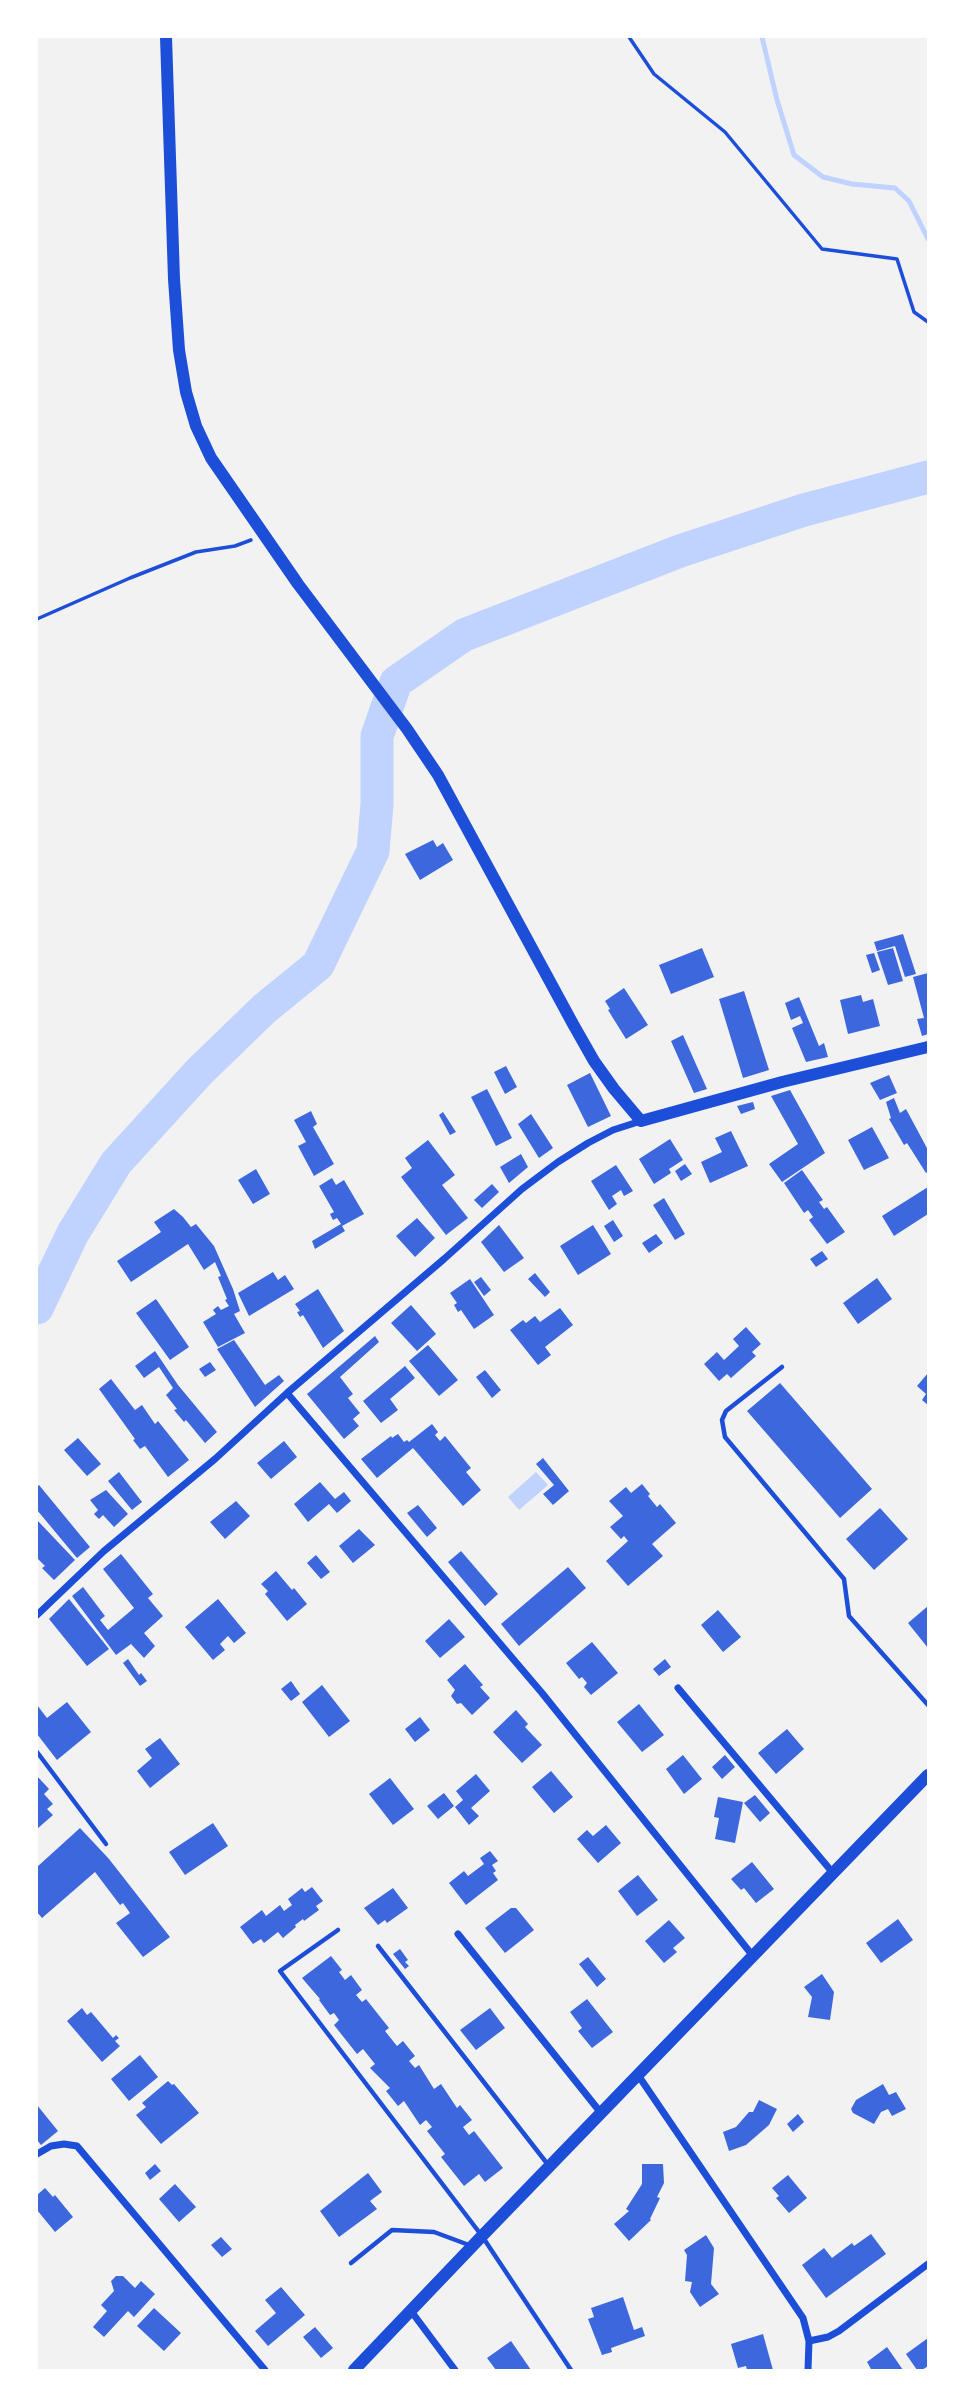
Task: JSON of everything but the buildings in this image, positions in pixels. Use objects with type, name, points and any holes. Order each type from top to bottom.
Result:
[{"type":"street","points":[[166,37],[179,350],[186,391],[211,458],[298,584],[407,729],[457,809],[594,1061],[641,1121]]},
{"type":"street","points":[[37,1615],[104,1551],[215,1459],[287,1393],[540,1175],[588,1143],[613,1130],[641,1121],[782,1082],[928,1047]]},
{"type":"street","points":[[287,1393],[542,1693],[753,1956]]},
{"type":"street","points":[[678,1688],[834,1873]]},
{"type":"street","points":[[354,2370],[928,1775]]},
{"type":"street","points":[[458,1934],[601,2113]]},
{"type":"street","points":[[638,2076],[803,2318],[809,2342],[808,2370]]},
{"type":"street","points":[[37,2154],[51,2146],[77,2146],[265,2370]]},
{"type":"street","points":[[809,2342],[828,2337],[839,2330],[928,2264]]},
{"type":"street","points":[[411,2311],[455,2370]]},
{"type":"lane","points":[[782,1367],[726,1411],[722,1420],[725,1437],[844,1579],[849,1616],[928,1705]]},
{"type":"lane","points":[[37,1752],[106,1844]]},
{"type":"lane","points":[[338,1930],[280,1971],[482,2236],[571,2370]]},
{"type":"lane","points":[[378,1946],[549,2167]]},
{"type":"lane","points":[[351,2263],[393,2230],[433,2232],[472,2246]]},
{"type":"path","points":[[629,37],[654,74],[725,132],[822,249],[897,259],[914,312],[928,322]]},
{"type":"path","points":[[37,619],[196,552],[235,546],[264,536]]},
{"type":"water","points":[[536,1472],[548,1485],[519,1510],[508,1497]]},
{"type":"waterway","points":[[762,37],[794,155],[823,177],[852,184],[895,188],[909,201],[928,239]]},
{"type":"waterway","points":[[37,1308],[73,1233],[116,1163],[199,1072],[264,1009],[318,965],[373,851],[377,804],[377,736],[396,682],[464,635],[680,551],[804,510],[928,477]]}]
